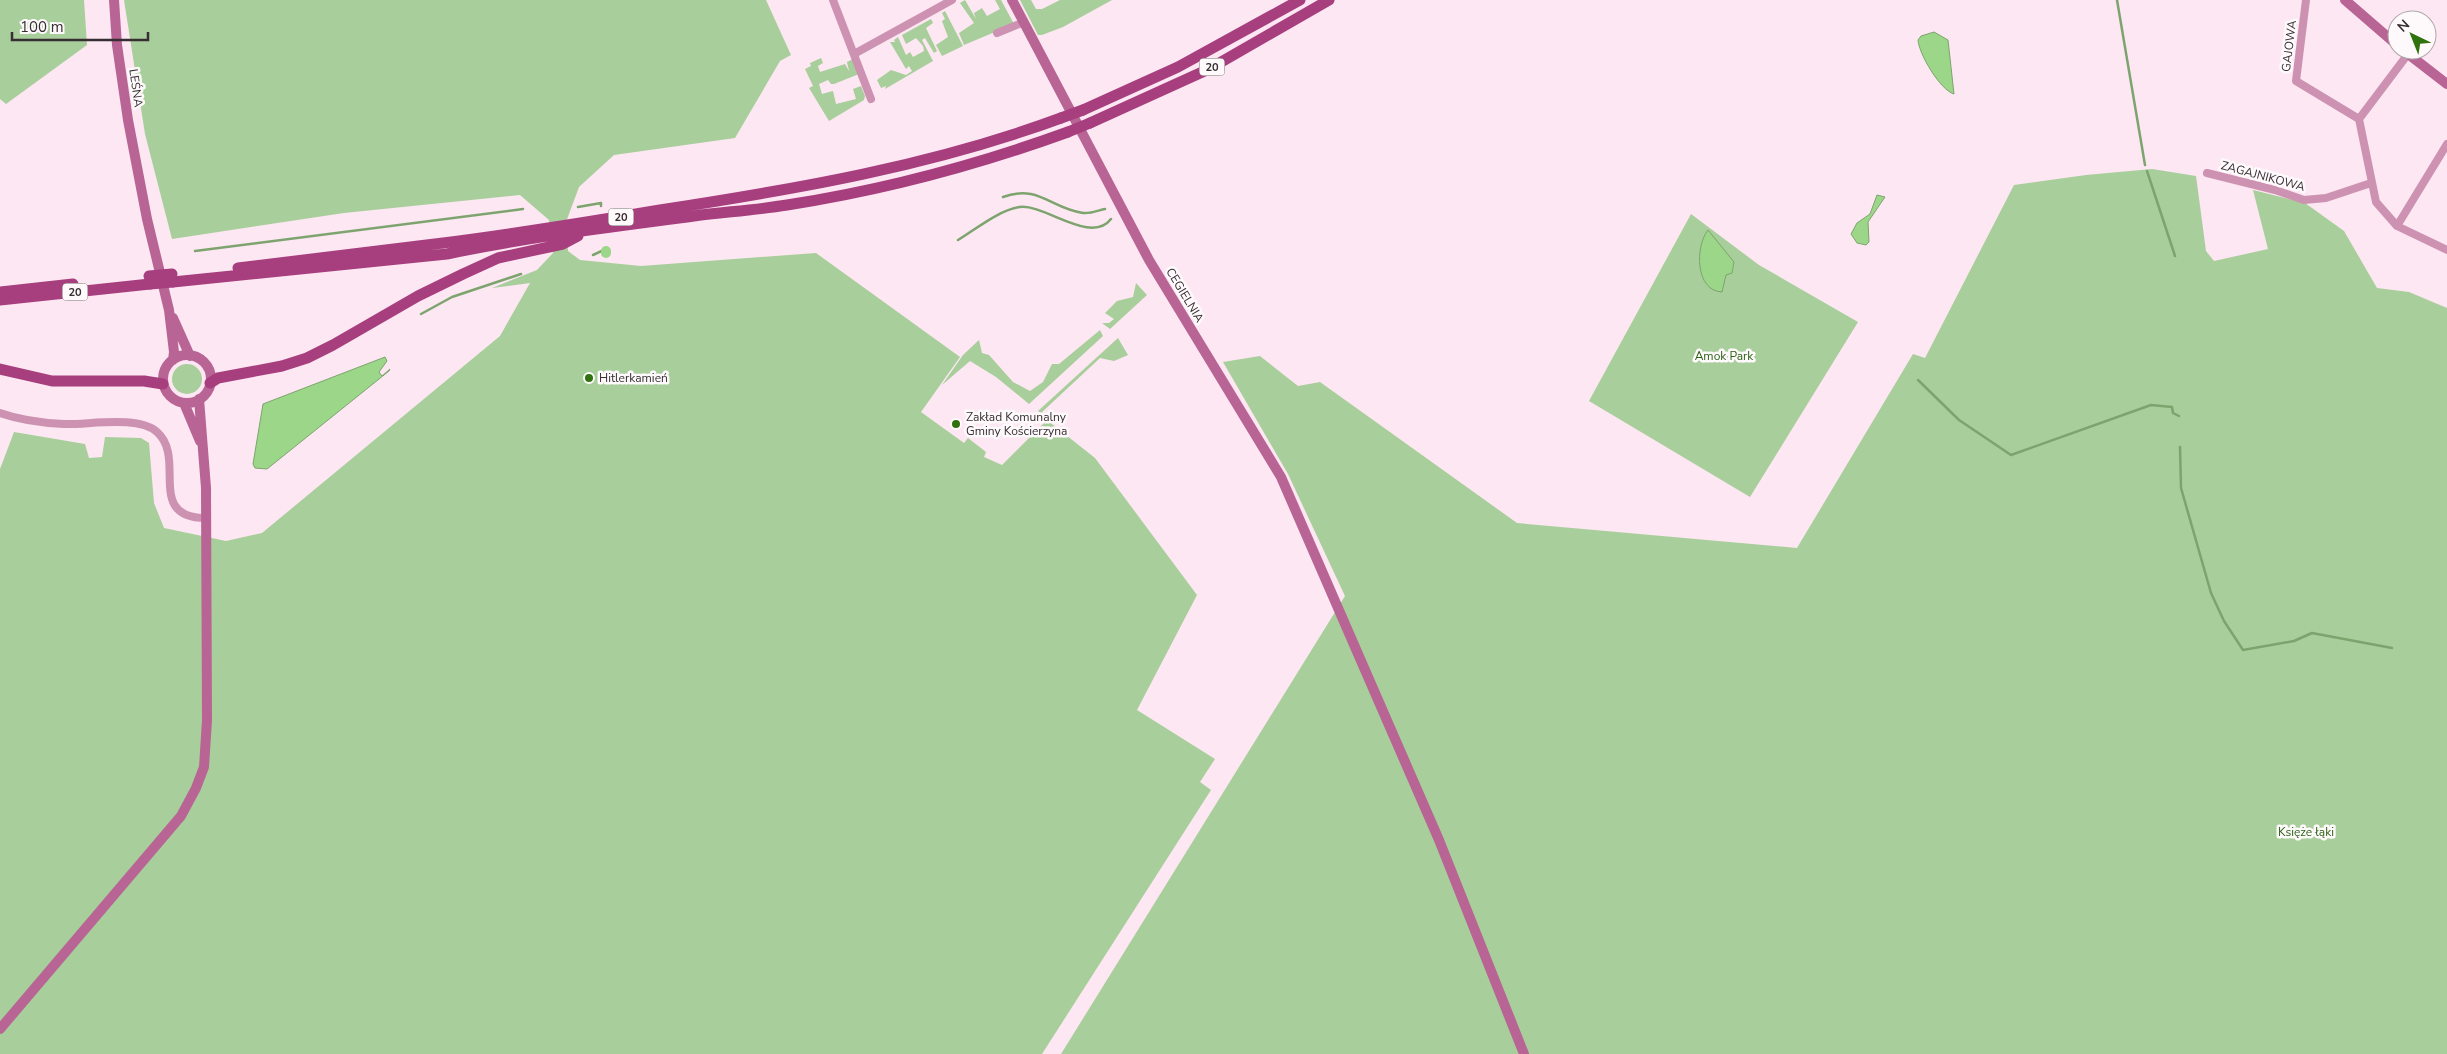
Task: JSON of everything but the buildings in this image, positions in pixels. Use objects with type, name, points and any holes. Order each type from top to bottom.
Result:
[{"type":"main road","name":"20","points":[[173,278],[600,221],[792,190],[896,168],[966,150],[1083,110],[1178,68],[1300,0]]},
{"type":"main road","name":"20","points":[[0,292],[448,254],[481,247],[586,232],[785,206],[860,192],[956,169],[1090,123],[1209,69],[1329,0]]},
{"type":"main road","points":[[210,383],[218,378],[274,368],[307,358],[334,345],[418,296],[463,274],[519,252],[563,244],[586,232]]},
{"type":"main road","name":"20","points":[[0,300],[150,280]]},
{"type":"main road","points":[[0,369],[52,381],[163,384]]},
{"type":"street","name":"LEŚNA","points":[[114,0],[117,44],[138,179],[169,310]]},
{"type":"street","points":[[833,0],[871,99]]},
{"type":"street","points":[[854,54],[952,0]]},
{"type":"street","name":"CEGIELNIA","points":[[1012,0],[1149,260],[1281,477],[1439,840],[1524,1054]]},
{"type":"street","name":"GAJOWA","points":[[2306,0],[2296,81],[2358,119]]},
{"type":"street","points":[[2345,0],[2387,36]]},
{"type":"street","points":[[997,33],[1024,22]]},
{"type":"street","points":[[2400,60],[2358,119],[2376,202],[2397,226],[2447,250]]},
{"type":"street","points":[[2416,60],[2447,84]]},
{"type":"street","points":[[2397,226],[2447,144]]},
{"type":"street","name":"ZAGAJNIKOWA","points":[[2207,173],[2274,190],[2304,200],[2326,198],[2372,183]]},
{"type":"street","points":[[169,310],[190,356],[206,366],[210,383],[205,394],[199,399],[184,403]]},
{"type":"street","points":[[169,310],[174,352],[173,360],[165,369],[163,384],[170,396],[184,403],[202,447]]},
{"type":"street","points":[[173,360],[190,356]]},
{"type":"street","points":[[0,1029],[181,816],[196,788],[204,767],[207,720],[206,477],[199,399]]},
{"type":"street","points":[[0,413],[26,420],[64,424],[139,424],[156,431],[168,449],[170,491],[175,506],[186,516],[206,518]]},
{"type":"green space","points":[[0,0],[84,0],[87,45],[6,104],[0,99]]},
{"type":"green space","points":[[124,0],[766,0],[791,55],[780,61],[735,138],[614,155],[579,187],[566,222],[568,251],[580,260],[641,266],[816,253],[960,357],[921,412],[964,443],[968,438],[986,452],[984,457],[1002,465],[1047,420],[1095,458],[1197,595],[1137,710],[1215,759],[1200,782],[1211,790],[1042,1054],[0,1054],[0,469],[14,432],[85,444],[89,458],[102,457],[105,437],[141,438],[149,443],[154,503],[164,528],[226,541],[262,533],[500,336],[530,283],[492,288],[537,270],[553,253],[549,220],[520,195],[344,213],[172,239],[145,134]]},
{"type":"green space","points":[[965,0],[976,19],[974,13],[982,8],[987,16],[1000,9],[995,0],[1001,0],[1014,24],[964,45],[959,33],[974,23],[960,3]]},
{"type":"green space","points":[[1020,0],[1031,0],[1036,9],[1042,9],[1060,0],[1112,0],[1063,27],[1038,35]]},
{"type":"green space","points":[[945,11],[963,46],[942,56],[936,45],[948,37],[942,21],[945,19],[942,13]]},
{"type":"green space","points":[[931,19],[933,23],[926,28],[937,51],[934,53],[925,38],[922,40],[933,61],[885,89],[886,86],[881,88],[877,80],[891,70],[906,75],[912,71],[909,66],[906,69],[890,42],[895,42],[894,40],[898,37],[906,55],[910,52],[913,57],[924,51],[923,46],[916,38],[906,44],[902,35]]},
{"type":"green space","points":[[821,58],[823,63],[818,66],[820,72],[845,64],[849,71],[847,62],[853,59],[859,74],[834,84],[831,84],[828,80],[819,84],[822,94],[833,91],[836,104],[856,99],[853,89],[861,86],[865,96],[864,100],[829,121],[809,88],[813,86],[805,69],[811,66],[810,63]]},
{"type":"green space","name":"Księże łąki","points":[[2152,169],[2196,176],[2206,251],[2214,261],[2268,249],[2253,190],[2305,203],[2344,231],[2377,288],[2409,292],[2447,308],[2447,1054],[1061,1054],[1345,596],[1288,474],[1223,362],[1260,356],[1298,386],[1320,382],[1517,523],[1797,548],[1913,354],[1925,358],[2014,185],[2086,175]]},
{"type":"green space","name":"Amok Park","points":[[1691,214],[1759,265],[1858,322],[1750,497],[1589,401]]},
{"type":"green space","points":[[1136,283],[1147,295],[1110,329],[1102,323],[1109,323],[1114,319],[1105,313],[1117,301],[1133,297]]},
{"type":"green space","points":[[1100,330],[1103,336],[1029,404],[996,377],[970,361],[942,385],[963,355],[979,340],[982,353],[989,355],[1013,382],[1030,391],[1043,382],[1052,364],[1059,364]]},
{"type":"green space","points":[[1118,338],[1128,355],[1114,361],[1100,358],[1041,413],[1038,411]]},
{"type":"green space","points":[[187,364],[198,368],[202,379],[198,390],[187,394],[176,390],[172,379],[176,368]]},
{"type":"shaded area","points":[[1934,32],[1948,40],[1954,94],[1943,86],[1931,71],[1919,46],[1918,40],[1921,36]]},
{"type":"shaded area","points":[[1877,195],[1885,197],[1868,222],[1869,242],[1866,245],[1857,243],[1851,234],[1857,223],[1870,214]]},
{"type":"shaded area","points":[[1708,230],[1734,262],[1732,273],[1726,275],[1722,292],[1713,290],[1702,276],[1700,267],[1701,246]]},
{"type":"shaded area","points":[[385,357],[387,361],[379,372],[382,376],[390,369],[389,371],[267,469],[255,468],[253,464],[263,404]]},
{"type":"waterway","points":[[2117,0],[2145,165]]},
{"type":"waterway","points":[[2147,171],[2175,256]]},
{"type":"waterway","points":[[1003,197],[1026,193],[1036,195],[1072,211],[1083,213],[1105,209]]},
{"type":"waterway","points":[[578,207],[601,203],[601,206]]},
{"type":"waterway","points":[[958,240],[996,216],[1020,207],[1042,211],[1067,222],[1092,228],[1102,226],[1111,219]]},
{"type":"waterway","points":[[195,251],[523,209]]},
{"type":"waterway","points":[[593,255],[606,249]]},
{"type":"waterway","points":[[421,314],[452,297],[521,274]]},
{"type":"waterway","points":[[1918,380],[1959,420],[2011,455],[2151,405],[2172,407],[2173,413],[2179,416]]},
{"type":"waterway","points":[[2180,447],[2181,488],[2211,593],[2224,621],[2243,650],[2294,641],[2312,633],[2392,648]]},
{"type":"place","name":"Hitlerkamień","points":[[589,378]]},
{"type":"place","name":"Zakład Komunalny Gminy Kościerzyna","points":[[956,424]]}]
